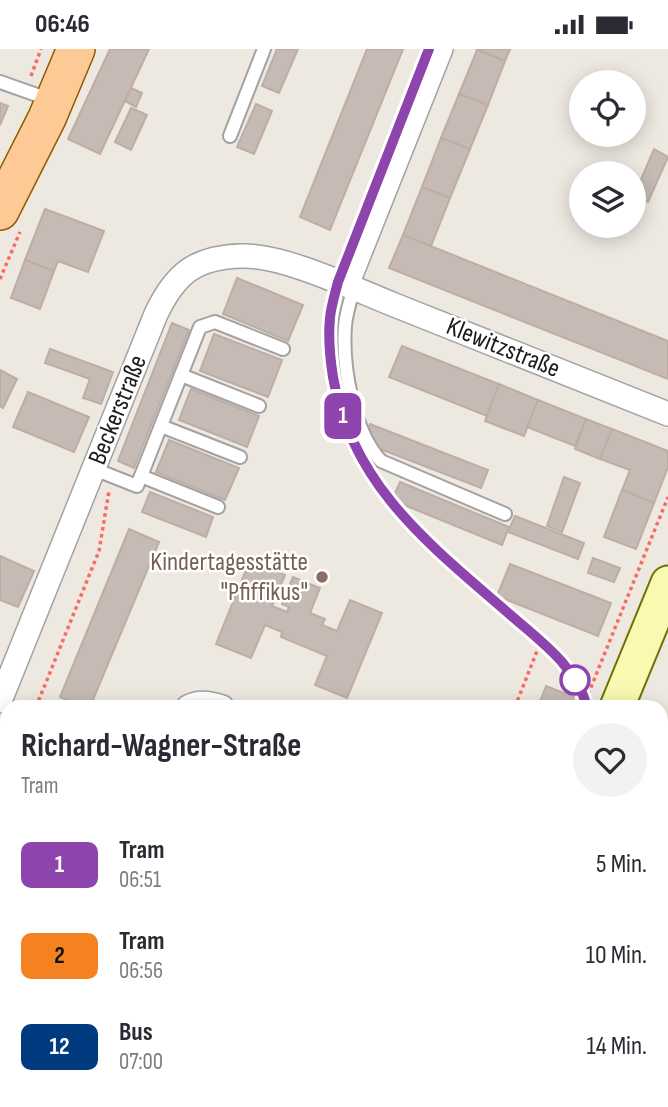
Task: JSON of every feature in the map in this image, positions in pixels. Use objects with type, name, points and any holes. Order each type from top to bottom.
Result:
[{"type":"main road","points":[[1,209],[37,95],[55,49]]},
{"type":"main road","points":[[1,209],[47,118],[76,49]]},
{"type":"street","points":[[346,285],[442,49]]},
{"type":"street","name":"Beckerstraße","points":[[1,700],[103,472],[156,314],[167,291],[182,274],[217,259],[241,256],[264,257],[346,285]]},
{"type":"street","name":"Klewitzstraße","points":[[346,285],[668,414]]},
{"type":"street","points":[[602,700],[668,583]]},
{"type":"lane","points":[[230,137],[264,49]]},
{"type":"lane","points":[[0,82],[37,95]]},
{"type":"lane","points":[[346,285],[345,358],[352,401],[373,453],[381,461],[505,514]]},
{"type":"lane","points":[[103,472],[137,486],[200,327],[215,322],[283,349]]},
{"type":"lane","points":[[181,375],[260,406]]},
{"type":"lane","points":[[161,426],[240,457]]},
{"type":"lane","points":[[141,476],[218,507]]},
{"type":"path","points":[[39,700],[99,551],[103,472]]},
{"type":"path","points":[[601,700],[668,497]]},
{"type":"path","points":[[518,700],[537,651]]},
{"type":"path","points":[[571,689],[594,700]]},
{"type":"building","points":[[110,49],[149,49],[100,154],[68,139]]},
{"type":"building","points":[[277,49],[298,49],[279,93],[262,86]]},
{"type":"building","points":[[367,49],[403,49],[330,230],[300,217]]},
{"type":"building","points":[[477,49],[510,49],[505,61]]},
{"type":"building","points":[[477,50],[505,61],[488,105],[459,94]]},
{"type":"building","points":[[131,88],[142,93],[136,107],[125,101]]},
{"type":"building","points":[[459,94],[488,105],[470,149],[441,138]]},
{"type":"building","points":[[0,103],[8,106],[0,125]]},
{"type":"building","points":[[256,104],[272,111],[254,154],[237,147]]},
{"type":"building","points":[[131,108],[147,115],[131,150],[115,142]]},
{"type":"building","points":[[441,138],[470,149],[450,198],[422,187]]},
{"type":"building","points":[[654,149],[668,157],[648,202],[646,201],[646,168]]},
{"type":"building","points":[[422,187],[450,198],[431,246],[403,235]]},
{"type":"building","points":[[45,209],[104,231],[88,272],[58,261],[54,271],[25,260]]},
{"type":"building","points":[[403,235],[668,341],[668,379],[389,268]]},
{"type":"building","points":[[25,260],[54,271],[40,309],[11,298]]},
{"type":"building","points":[[237,278],[303,305],[288,341],[223,314]]},
{"type":"building","points":[[172,323],[189,330],[134,468],[118,461]]},
{"type":"building","points":[[214,334],[282,360],[268,397],[200,371]]},
{"type":"building","points":[[402,346],[499,384],[487,416],[389,377]]},
{"type":"building","points":[[50,349],[113,372],[101,404],[83,398],[90,379],[45,363]]},
{"type":"building","points":[[0,370],[17,379],[3,408],[0,406]]},
{"type":"building","points":[[499,384],[538,400],[524,436],[485,421]]},
{"type":"building","points":[[191,389],[259,416],[247,447],[179,420]]},
{"type":"building","points":[[28,392],[89,417],[74,452],[13,427]]},
{"type":"building","points":[[538,400],[586,419],[575,446],[527,427]]},
{"type":"building","points":[[586,419],[612,429],[600,459],[575,449]]},
{"type":"building","points":[[370,424],[488,470],[481,488],[380,449],[367,432]]},
{"type":"building","points":[[612,429],[668,451],[668,467],[654,503],[622,490],[630,470],[600,459]]},
{"type":"building","points":[[169,440],[239,468],[225,500],[156,472]]},
{"type":"building","points":[[564,477],[580,483],[562,532],[547,526]]},
{"type":"building","points":[[400,482],[509,527],[502,545],[392,500]]},
{"type":"building","points":[[622,490],[654,503],[636,549],[604,537]]},
{"type":"building","points":[[150,492],[213,517],[206,537],[142,512]]},
{"type":"building","points":[[515,516],[584,543],[578,559],[508,532]]},
{"type":"building","points":[[129,529],[159,542],[93,700],[67,700],[60,697]]},
{"type":"building","points":[[0,556],[34,571],[18,607],[0,600]]},
{"type":"building","points":[[593,558],[620,568],[614,582],[588,573]]},
{"type":"building","points":[[250,560],[285,575],[272,606],[287,612],[289,607],[282,604],[293,577],[320,588],[310,613],[325,619],[322,625],[337,631],[350,600],[382,613],[347,698],[315,685],[327,656],[281,637],[282,632],[265,625],[251,658],[216,644]]},
{"type":"building","points":[[510,564],[611,603],[598,636],[497,596]]},
{"type":"building","points":[[546,686],[574,697],[573,700],[541,700]]},
{"type":"tram line","points":[[428,49],[338,282],[329,325],[333,377],[343,416],[358,451],[401,513],[455,566],[557,657],[575,680],[584,700]]},
{"type":"tram line","name":"1","points":[[429,49],[338,282],[330,317],[329,338],[336,395],[355,447],[366,468],[391,503],[419,532],[558,657],[575,680],[585,700]]},
{"type":"place","name":"Kindertagesstätte \"Pfiffikus\"","points":[[322,577]]}]
